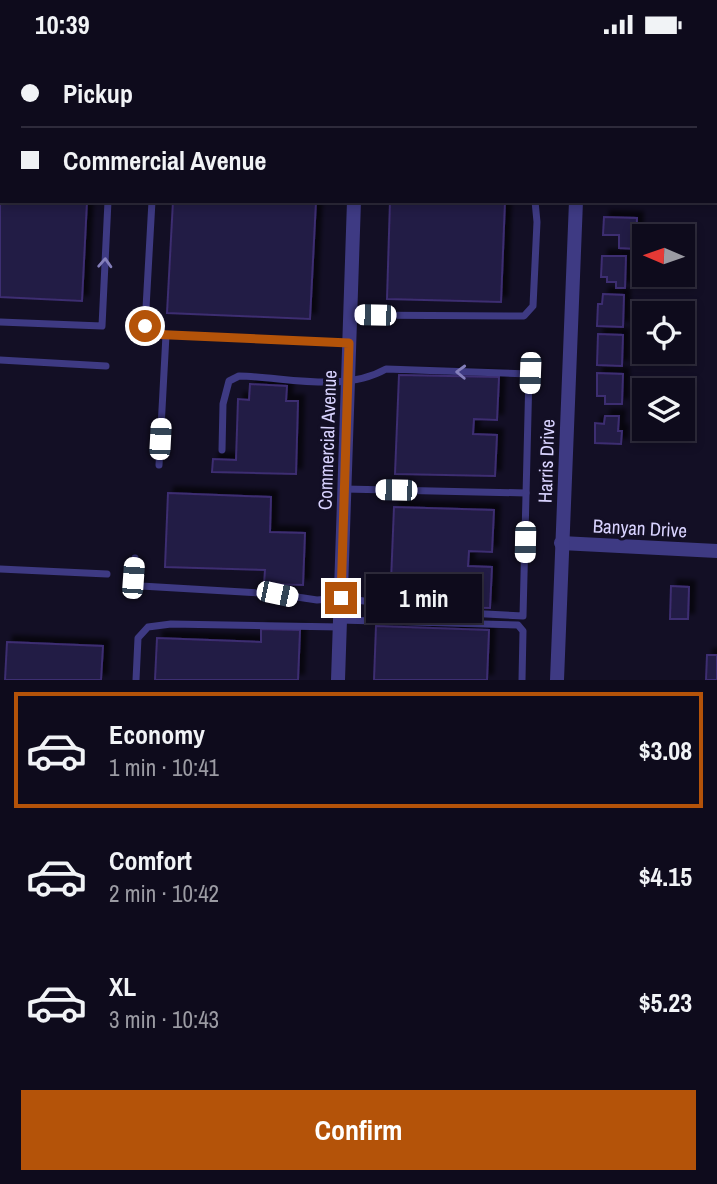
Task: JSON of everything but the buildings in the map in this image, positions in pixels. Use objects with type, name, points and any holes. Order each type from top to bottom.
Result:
[{"type":"street","name":"Commercial Avenue","points":[[338,680],[354,203]]},
{"type":"street","name":"Harris Drive","points":[[557,680],[576,203]]},
{"type":"street","name":"Banyan Drive","points":[[561,543],[717,551]]},
{"type":"lane","points":[[0,322],[102,326],[108,203]]},
{"type":"lane","points":[[152,203],[145,326],[148,334],[349,343]]},
{"type":"lane","points":[[350,315],[524,316],[533,306],[537,222],[535,203]]},
{"type":"lane","points":[[159,465],[166,335]]},
{"type":"lane","points":[[0,360],[106,366]]},
{"type":"lane","points":[[135,558],[133,578],[141,586],[277,594],[317,600],[341,598],[364,601],[390,609],[523,616],[530,373],[386,369],[370,378],[348,381],[239,376],[229,381],[223,404],[222,450]]},
{"type":"lane","points":[[344,489],[526,493]]},
{"type":"lane","points":[[0,569],[107,574]]},
{"type":"lane","points":[[136,680],[138,638],[148,627],[171,624],[340,623],[518,625],[523,632],[522,680]]},
{"type":"route","points":[[145,326],[148,334],[349,343],[341,598]]}]
